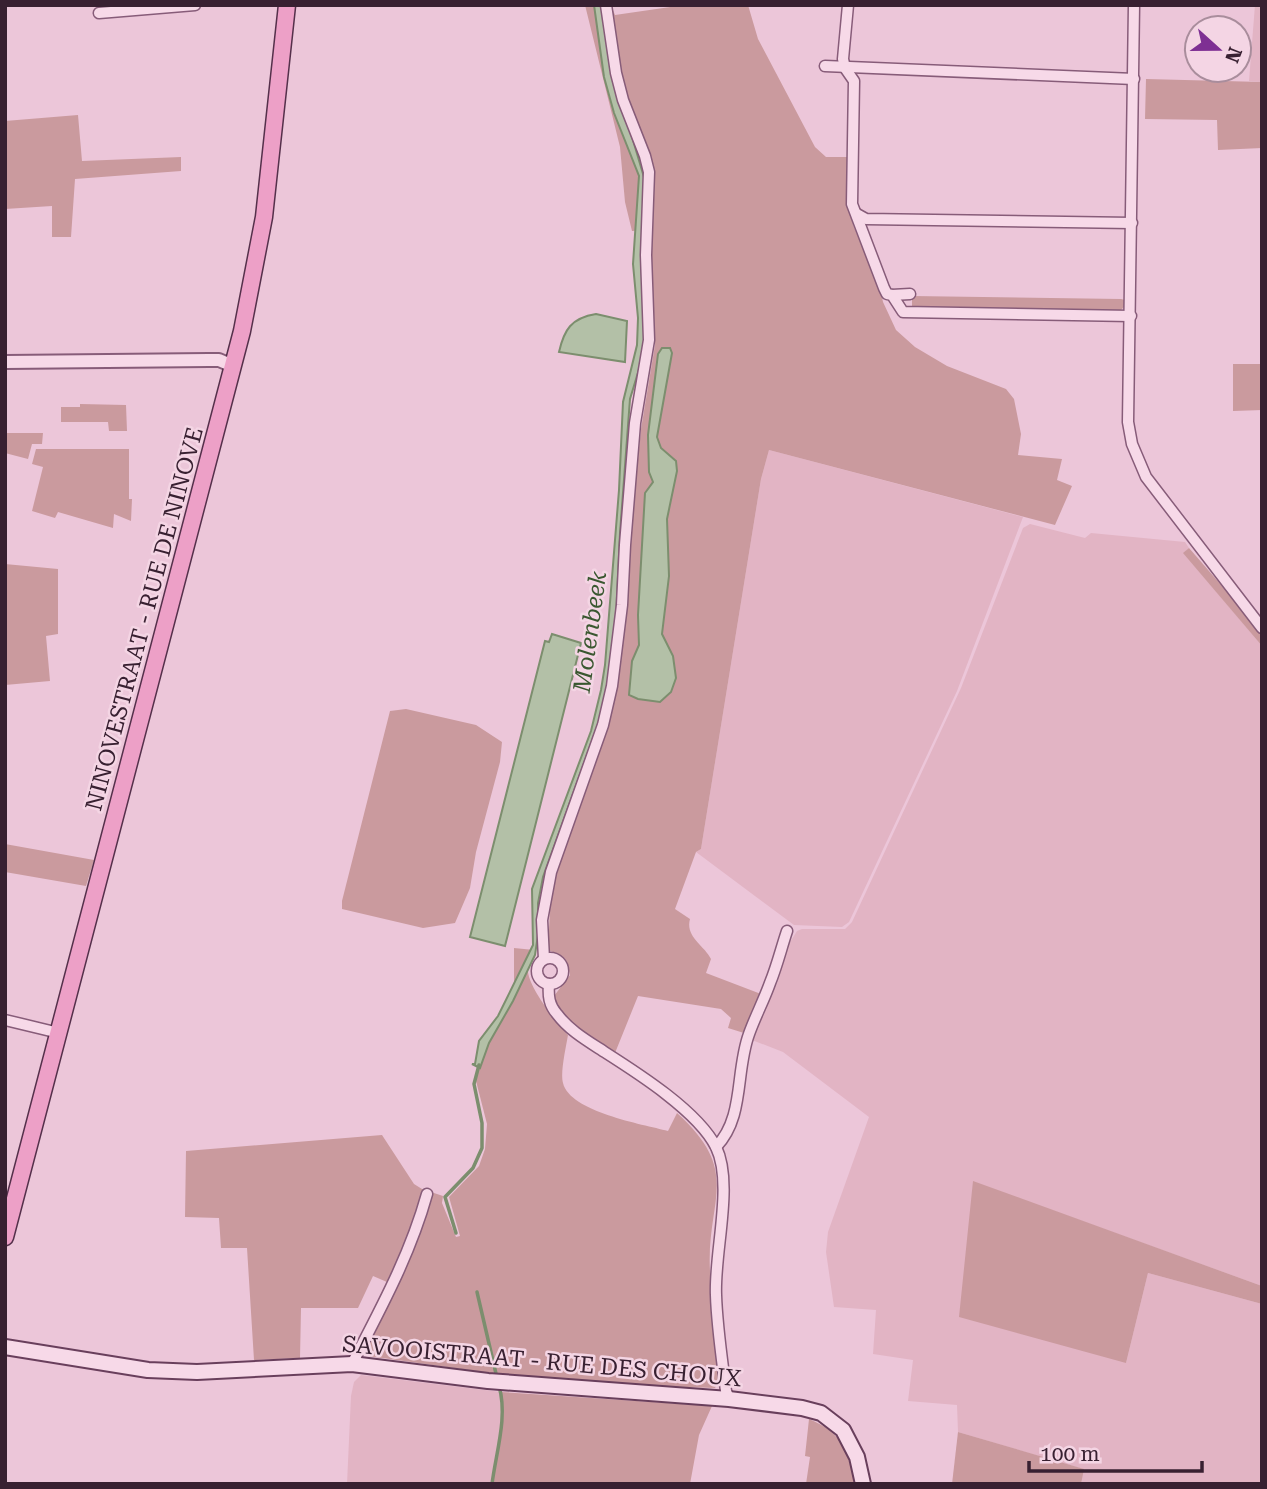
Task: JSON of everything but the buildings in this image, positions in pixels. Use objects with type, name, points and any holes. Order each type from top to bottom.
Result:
[{"type":"main road","name":"NINOVESTRAAT - RUE DE NINOVE","points":[[5,1237],[248,302],[264,217],[287,5]]},
{"type":"main road","name":"SAVOOISTRAAT - RUE DES CHOUX","points":[[5,1347],[148,1370],[197,1372],[352,1364],[488,1381],[729,1399],[802,1408],[821,1413],[843,1430],[857,1457],[863,1484]]},
{"type":"street","points":[[99,13],[195,5]]},
{"type":"street","points":[[606,5],[621,91],[649,172],[646,256],[649,340],[635,423],[621,615],[612,686],[603,725],[551,872],[542,920],[544,959],[537,968],[552,1006],[568,1027],[632,1069],[668,1098],[697,1123],[716,1147],[723,1172],[724,1191],[716,1262],[716,1296],[729,1399]]},
{"type":"street","points":[[848,5],[843,60],[854,81],[852,204],[887,294],[910,294]]},
{"type":"street","points":[[1134,5],[1128,422],[1132,444],[1140,466],[1262,628]]},
{"type":"street","points":[[825,66],[1134,79]]},
{"type":"street","points":[[857,213],[866,219],[1132,223]]},
{"type":"street","points":[[892,295],[903,312],[1130,316]]},
{"type":"street","points":[[5,362],[219,360],[233,366]]},
{"type":"street","points":[[716,1147],[726,1136],[737,1106],[739,1075],[748,1035],[770,983],[787,931]]},
{"type":"street","points":[[544,959],[558,960],[563,970],[560,979],[545,983]]},
{"type":"street","points":[[5,1020],[59,1033]]},
{"type":"street","points":[[352,1364],[413,1241],[426,1194]]},
{"type":"shaded area","points":[[585,5],[611,5],[615,15],[684,5],[748,5],[758,39],[815,147],[826,157],[849,157],[849,210],[896,330],[915,347],[947,366],[1006,389],[1014,399],[1021,434],[1018,455],[1062,459],[1057,480],[1072,486],[1055,525],[769,450],[761,479],[701,849],[696,852],[675,909],[690,919],[690,931],[711,959],[706,973],[761,994],[744,1033],[728,1028],[731,1018],[721,1009],[638,996],[615,1053],[578,1030],[557,1006],[554,996],[570,975],[564,958],[548,950],[554,882],[615,692],[641,429],[655,345],[648,259],[650,230],[632,231],[625,202],[620,147]]},
{"type":"shaded area","points":[[594,5],[602,5],[630,130],[646,184],[641,256],[645,340],[630,399],[610,673],[601,716],[543,877],[538,903],[535,955],[489,1043],[480,1068],[472,1064],[475,1064],[479,1041],[498,1016],[533,945],[532,889],[591,731],[605,665],[623,402],[637,345],[638,318],[633,264],[639,176],[614,113],[604,77]]},
{"type":"shaded area","points":[[1255,5],[1262,5],[1262,82],[1253,81]]},
{"type":"shaded area","points":[[1146,79],[1183,80],[1183,84],[1262,82],[1262,148],[1218,150],[1217,120],[1145,119]]},
{"type":"shaded area","points":[[78,115],[82,161],[181,157],[181,171],[75,179],[71,237],[52,237],[52,206],[5,209],[5,121]]},
{"type":"shaded area","points":[[912,296],[1121,299],[1125,300],[1125,306],[1121,310],[915,308],[912,307]]},
{"type":"shaded area","points":[[596,314],[627,321],[625,362],[559,352],[563,337],[570,326],[580,319]]},
{"type":"shaded area","points":[[662,348],[670,348],[672,353],[657,437],[661,448],[676,461],[677,471],[667,519],[669,576],[662,634],[673,656],[676,678],[671,692],[660,702],[629,695],[632,661],[639,645],[638,615],[645,493],[653,482],[649,472],[648,435],[658,354]]},
{"type":"shaded area","points":[[1233,364],[1262,364],[1262,410],[1233,411]]},
{"type":"shaded area","points":[[80,404],[126,405],[127,431],[109,431],[108,422],[61,422],[61,407],[80,407]]},
{"type":"shaded area","points":[[5,433],[43,433],[42,444],[32,444],[28,459],[5,453]]},
{"type":"shaded area","points":[[36,449],[129,449],[131,521],[114,514],[113,528],[58,512],[55,518],[32,511],[43,467],[32,464]]},
{"type":"shaded area","points":[[769,450],[1023,517],[957,691],[849,922],[842,927],[794,925],[696,852],[701,849],[761,479]]},
{"type":"shaded area","points":[[1030,524],[1085,538],[1091,533],[1185,542],[1189,548],[1184,553],[1262,646],[1262,1286],[974,1182],[1126,1363],[1148,1273],[1262,1304],[1262,1484],[1081,1484],[1083,1469],[958,1432],[957,1405],[908,1401],[913,1360],[873,1354],[876,1310],[834,1307],[826,1252],[828,1232],[869,1117],[783,1052],[752,1040],[785,950],[797,931],[845,929],[852,922],[961,688],[1023,528]]},
{"type":"shaded area","points":[[1189,548],[1262,632],[1262,646],[1183,553]]},
{"type":"shaded area","points":[[5,564],[58,569],[58,634],[46,636],[50,681],[5,685]]},
{"type":"shaded area","points":[[552,634],[581,643],[505,946],[470,937],[545,641],[549,642]]},
{"type":"shaded area","points":[[406,709],[476,725],[502,742],[500,762],[476,852],[470,888],[455,923],[423,928],[342,909],[390,711]]},
{"type":"shaded area","points":[[5,844],[94,860],[86,886],[5,872]]},
{"type":"shaded area","points":[[514,948],[534,950],[528,967],[533,987],[568,1035],[562,1079],[568,1093],[592,1109],[668,1131],[677,1113],[697,1134],[709,1153],[717,1188],[710,1246],[720,1379],[715,1388],[624,1385],[497,1374],[354,1354],[387,1282],[373,1276],[358,1308],[301,1308],[300,1358],[254,1360],[247,1248],[221,1248],[219,1218],[185,1217],[186,1151],[382,1135],[414,1184],[443,1196],[442,1203],[456,1237],[460,1236],[449,1197],[479,1166],[485,1149],[487,1124],[476,1081],[483,1045],[514,991]]},
{"type":"shaded area","points":[[973,1181],[1262,1286],[1262,1304],[1148,1273],[1126,1363],[959,1317]]},
{"type":"shaded area","points":[[361,1375],[501,1392],[502,1418],[492,1484],[347,1484],[351,1396],[354,1382]]},
{"type":"shaded area","points":[[501,1392],[712,1406],[699,1435],[690,1484],[492,1484],[502,1418]]},
{"type":"shaded area","points":[[809,1419],[829,1430],[842,1444],[855,1484],[806,1484],[810,1457],[805,1456]]},
{"type":"shaded area","points":[[958,1432],[1084,1469],[1081,1484],[952,1484]]},
{"type":"waterway","name":"Molenbeek","points":[[456,1233],[445,1197],[473,1168],[482,1148],[482,1123],[474,1084],[479,1065]]},
{"type":"waterway","name":"Molenbeek","points":[[477,1292],[497,1378]]},
{"type":"waterway","name":"Molenbeek","points":[[492,1484],[502,1422],[499,1386]]}]
